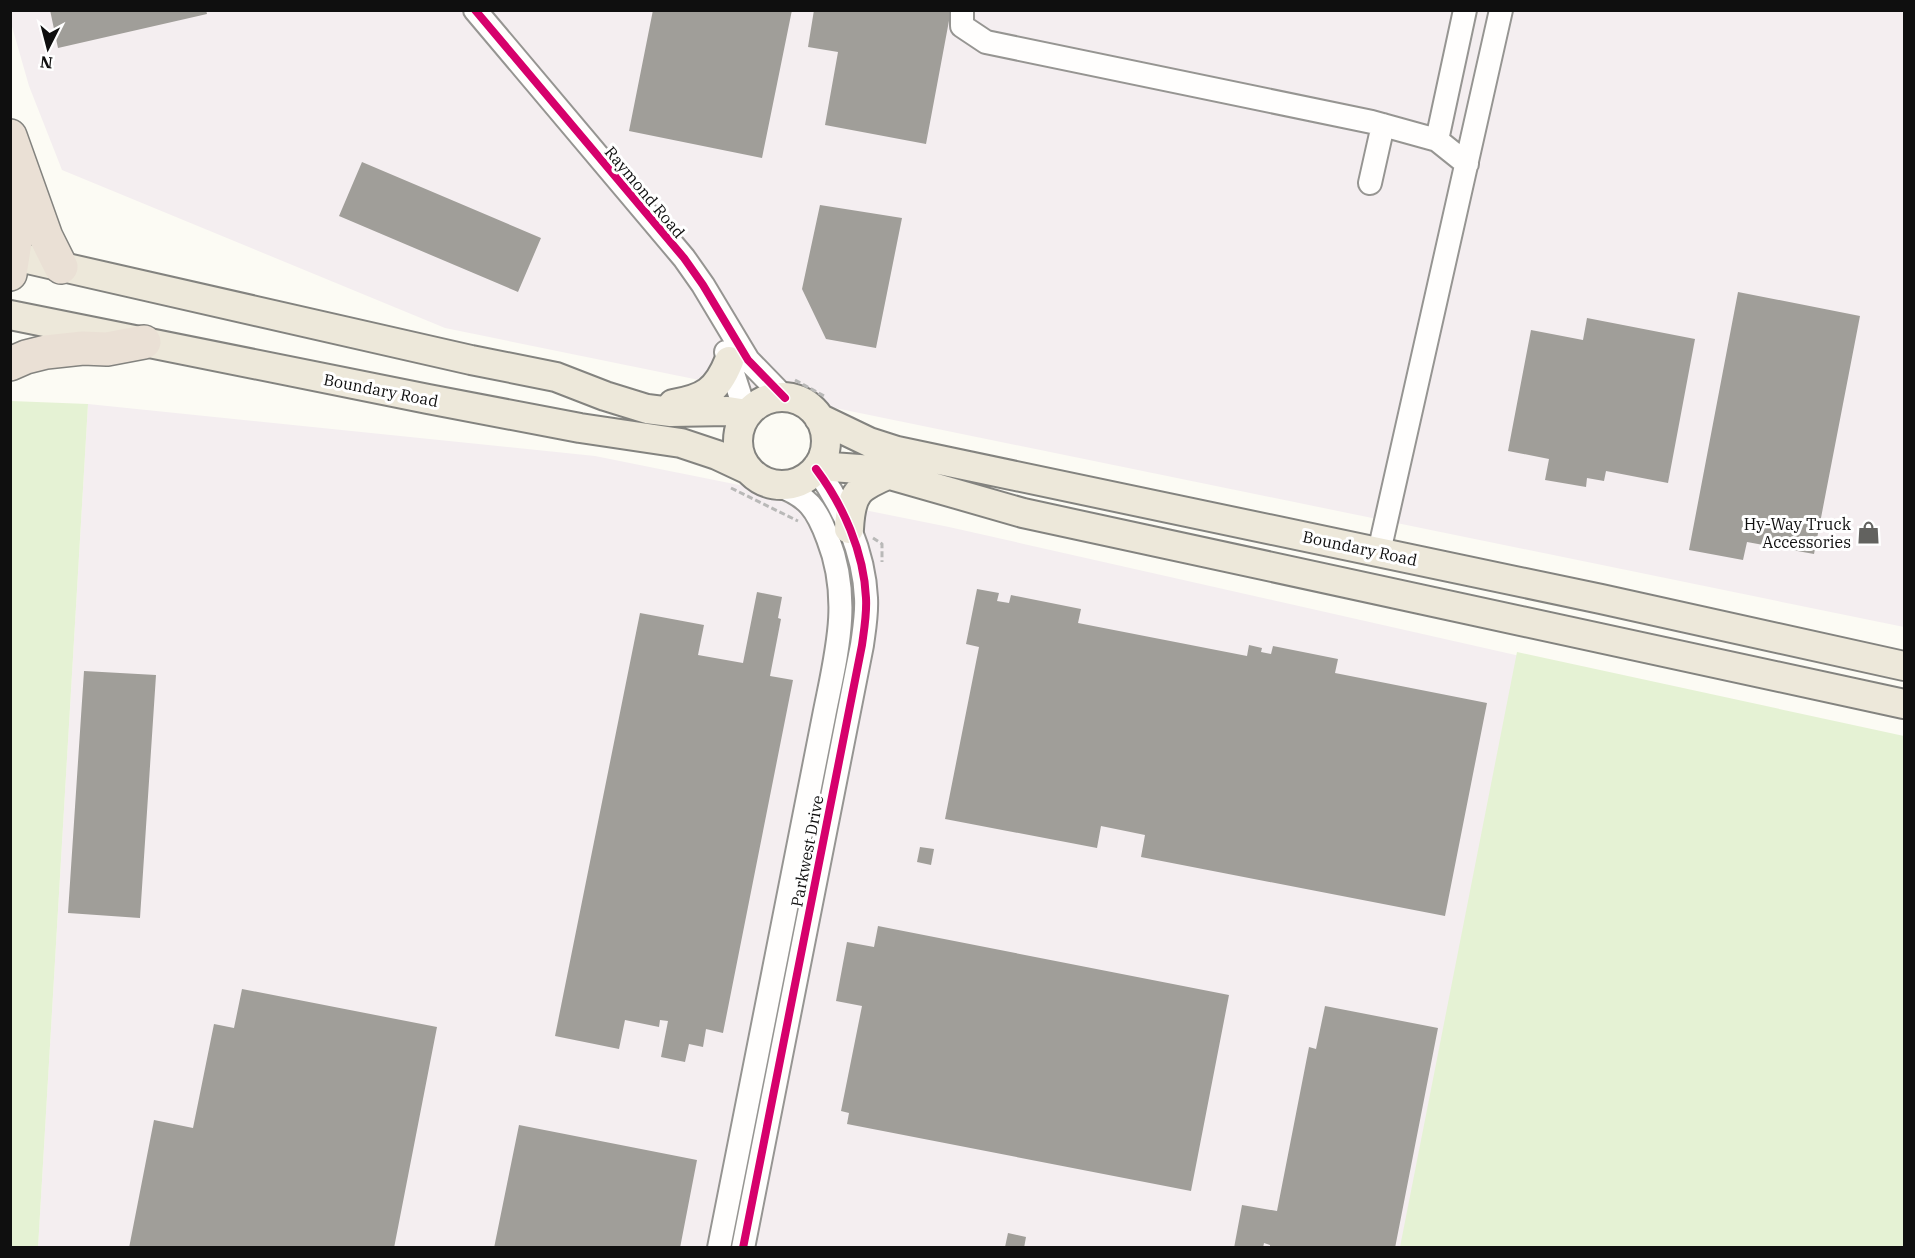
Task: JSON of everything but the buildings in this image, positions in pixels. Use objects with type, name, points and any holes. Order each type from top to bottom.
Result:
[{"type":"highway","points":[[10,136],[46,237],[61,267]]},
{"type":"highway","points":[[10,161],[16,186],[19,216],[12,262]]},
{"type":"highway","points":[[10,364],[46,352],[83,348],[107,349],[144,342]]},
{"type":"main road","points":[[12,262],[61,267],[481,363],[556,377],[647,409],[671,412],[748,413]]},
{"type":"main road","name":"Boundary Road","points":[[10,315],[440,402],[580,428],[681,443],[717,455],[749,470]]},
{"type":"main road","points":[[647,409],[696,399],[708,393],[723,377],[729,361]]},
{"type":"main road","points":[[785,398],[804,404],[819,418],[825,437],[824,451],[817,467],[795,483],[777,485],[762,480],[749,470],[738,447],[740,429],[748,413],[764,401],[785,398]]},
{"type":"main road","name":"Boundary Road","points":[[819,418],[868,442],[897,451],[1905,666]]},
{"type":"main road","points":[[817,467],[858,468],[890,474],[1023,513],[1905,704]]},
{"type":"main road","points":[[849,529],[851,506],[858,491],[866,484],[890,474]]},
{"type":"street","name":"Raymond Road","points":[[476,10],[684,258],[748,360],[785,398]]},
{"type":"street","points":[[962,10],[962,26],[986,42],[1383,124],[1437,140],[1467,164]]},
{"type":"street","points":[[1437,140],[1465,10]]},
{"type":"street","points":[[1379,552],[1501,10]]},
{"type":"street","points":[[1370,183],[1383,124]]},
{"type":"street","name":"Raymond Road","points":[[715,306],[729,361],[748,413]]},
{"type":"street","name":"Parkwest Drive","points":[[743,1248],[862,645],[866,613],[861,565],[849,529],[817,467]]},
{"type":"street","name":"Parkwest Drive","points":[[719,1248],[839,642],[842,594],[834,554],[822,523],[806,499],[792,490],[777,485]]},
{"type":"street","points":[[794,872],[816,876]]},
{"type":"shaded area","points":[[11,10],[1904,11],[1904,627],[445,328],[62,170],[29,86],[11,23]]},
{"type":"shaded area","points":[[88,404],[595,456],[949,527],[1520,656],[1404,1247],[38,1248]]},
{"type":"green space","points":[[11,401],[88,404],[38,1248],[10,1247]]},
{"type":"green space","points":[[1517,652],[1904,736],[1904,1247],[1400,1247]]},
{"type":"cycle path","points":[[475,10],[684,258],[748,360],[785,398]]},
{"type":"cycle path","points":[[743,1248],[866,616],[864,581],[856,546],[835,498],[816,469]]},
{"type":"place","name":"Hy-Way Truck Accessories","points":[[1869,533]]}]
